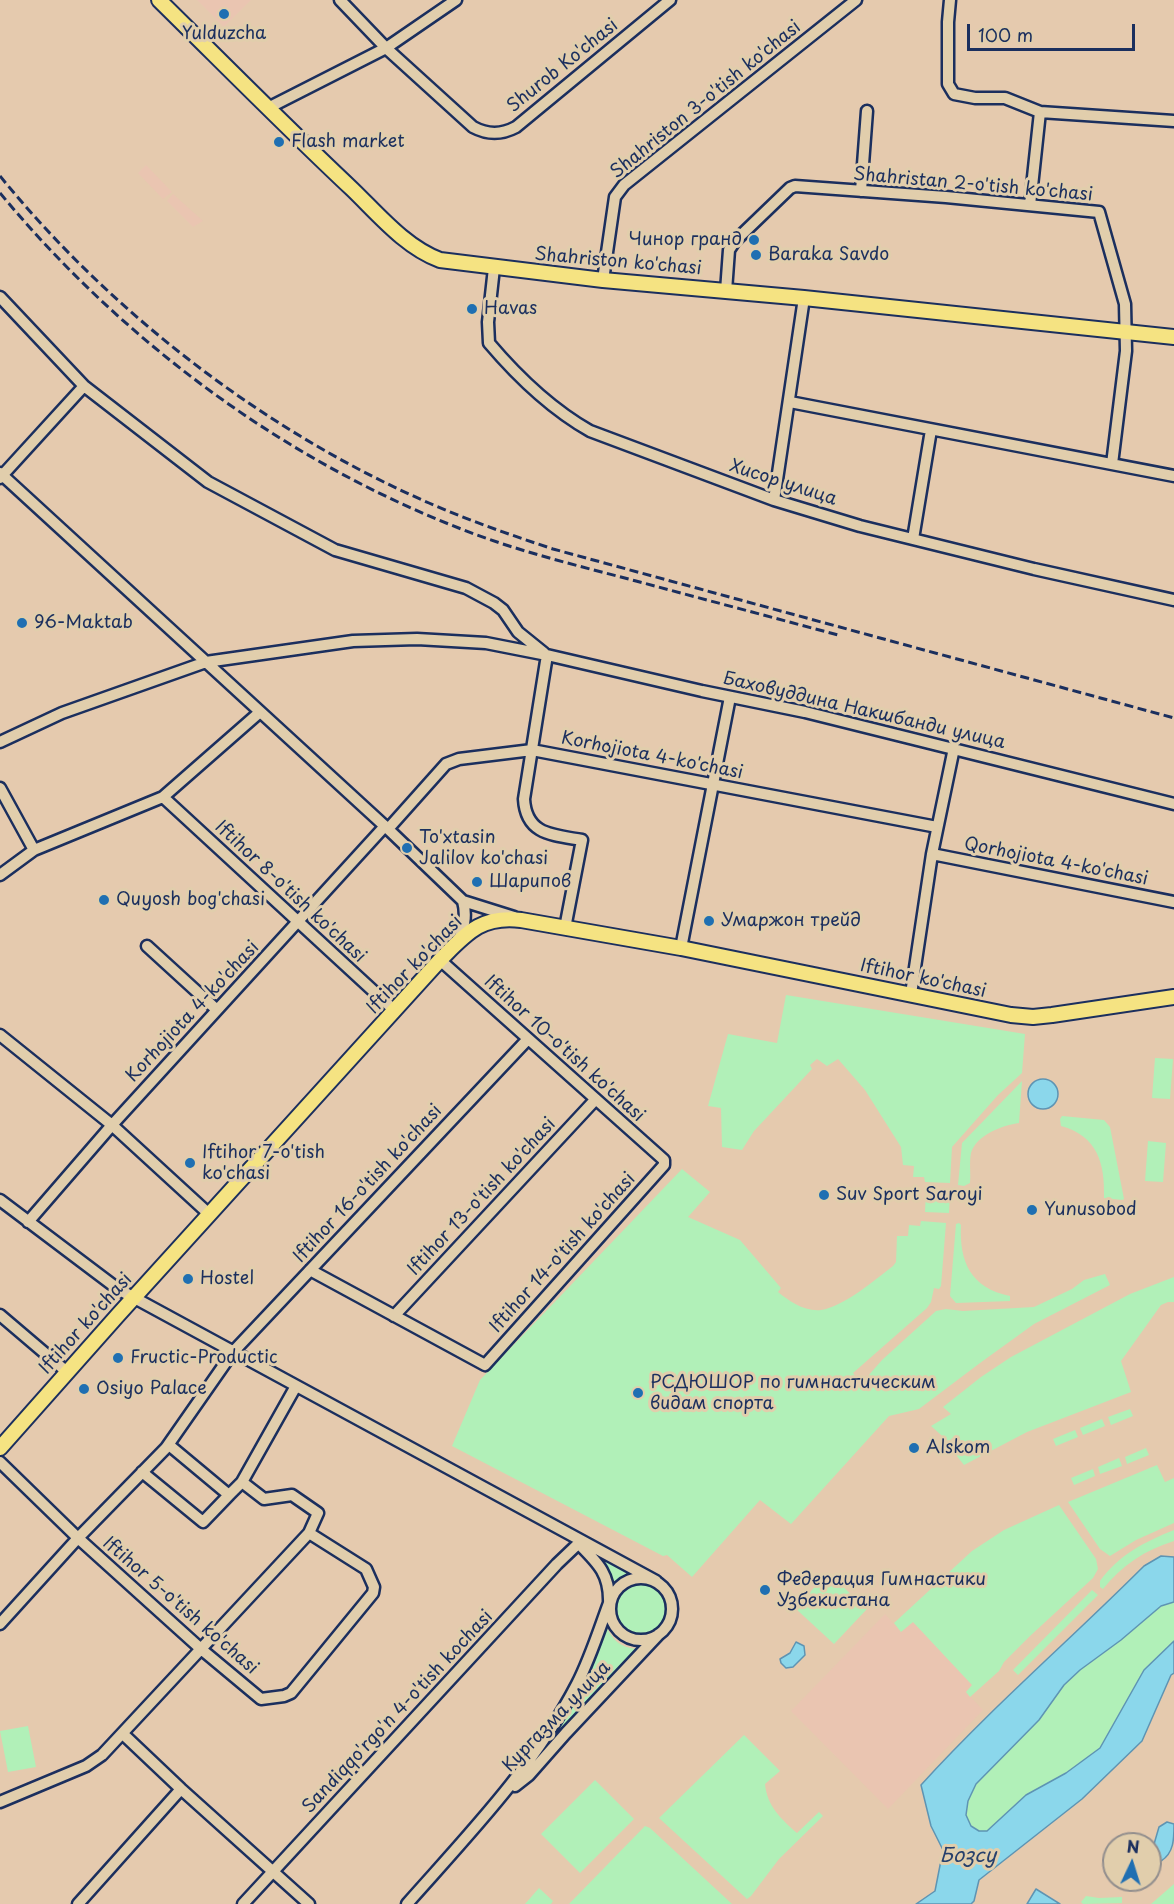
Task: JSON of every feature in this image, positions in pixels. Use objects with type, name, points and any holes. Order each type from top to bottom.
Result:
[{"type":"main road","name":"Shahriston ko'chasi","points":[[159,0],[387,222],[420,251],[447,262],[603,280],[804,298],[1174,337]]},
{"type":"main road","name":"Iftihor ko'chasi","points":[[0,1448],[67,1371],[440,960],[457,942],[486,922],[497,919],[521,920],[681,948],[992,1012],[1033,1017],[1174,998]]},
{"type":"street","name":"Shurob Ko'chasi","points":[[340,0],[386,48],[473,127],[494,134],[516,127],[658,4],[670,0]]},
{"type":"street","points":[[268,108],[386,48],[456,0]]},
{"type":"street","name":"Shahriston 3-o'tish ko'chasi","points":[[603,280],[615,197],[624,185],[856,0]]},
{"type":"street","points":[[950,0],[948,84],[954,94],[975,98],[1005,99],[1040,112],[1174,121]]},
{"type":"street","points":[[861,191],[867,111]]},
{"type":"street","points":[[1030,205],[1040,112]]},
{"type":"street","name":"Shahristan 2-o'tish ko'chasi","points":[[726,291],[729,250],[735,240],[790,188],[795,186],[1099,212],[1125,304],[1126,351],[1112,464]]},
{"type":"street","name":"Хисор улица","points":[[494,268],[488,329],[489,343],[554,408],[571,421],[590,431],[774,500],[913,539],[1174,600]]},
{"type":"street","points":[[0,297],[84,386],[208,482],[335,550],[466,588],[503,610],[518,632],[547,655],[524,799],[526,814],[539,830],[552,835],[582,840],[565,928]]},
{"type":"street","points":[[774,500],[804,298]]},
{"type":"street","points":[[84,386],[1,476],[206,662],[463,901],[521,920]]},
{"type":"street","points":[[790,402],[1174,476]]},
{"type":"street","points":[[913,539],[931,430]]},
{"type":"street","name":"Баховуддина Накшбанди улица","points":[[0,742],[62,713],[206,662],[353,641],[417,639],[486,643],[547,655],[805,712],[1174,804]]},
{"type":"street","points":[[681,948],[730,697]]},
{"type":"street","points":[[0,875],[34,850],[164,797],[260,712]]},
{"type":"street","points":[[911,994],[932,854],[954,748]]},
{"type":"street","name":"Korhojiota 4-ko'chasi","points":[[28,1222],[112,1125],[446,764],[467,758],[532,750],[937,827]]},
{"type":"street","points":[[0,788],[34,850]]},
{"type":"street","name":"Iftihor 8-o'tish ko'chasi","points":[[164,797],[394,1010]]},
{"type":"street","name":"Qorhojiota 4-ko'chasi","points":[[932,854],[1174,902]]},
{"type":"street","points":[[457,942],[465,922],[466,912],[463,901]]},
{"type":"street","points":[[147,946],[217,1010]]},
{"type":"street","name":"Iftihor 10-o'tish ko'chasi","points":[[440,960],[665,1162]]},
{"type":"street","points":[[0,1035],[112,1125],[209,1214]]},
{"type":"street","name":"Iftihor 16-o'tish ko'chasi","points":[[233,1352],[528,1039]]},
{"type":"street","name":"Iftihor 13-o'tish ko'chasi","points":[[394,1316],[595,1100]]},
{"type":"street","name":"Iftihor 14-o'tish ko'chasi","points":[[394,1316],[484,1365],[665,1162]]},
{"type":"street","points":[[0,1200],[118,1289],[575,1540],[656,1581],[670,1596],[671,1617],[667,1627],[649,1639],[638,1640],[628,1638],[619,1631],[612,1623],[609,1613],[609,1588],[602,1568],[575,1540]]},
{"type":"street","points":[[310,1270],[394,1316]]},
{"type":"street","points":[[0,1315],[67,1371]]},
{"type":"street","points":[[0,1624],[78,1538],[169,1445],[233,1352]]},
{"type":"street","points":[[142,1473],[203,1522],[242,1482],[296,1386]]},
{"type":"street","points":[[169,1445],[229,1496]]},
{"type":"street","name":"Iftihor 5-o'tish ko'chasi","points":[[0,1461],[78,1538],[201,1649],[261,1698],[284,1696],[291,1693],[373,1593],[374,1587],[366,1569],[309,1533]]},
{"type":"street","points":[[0,1802],[86,1766],[102,1755],[309,1533],[318,1513],[292,1495],[264,1499],[242,1482]]},
{"type":"street","name":"Sandiqqo'rgo'n 4-o'tish kochasi","points":[[243,1904],[558,1563],[575,1540]]},
{"type":"street","points":[[609,1603],[618,1586],[627,1580],[646,1577],[656,1581]]},
{"type":"street","name":"Кургазма улица","points":[[505,1793],[539,1748],[578,1683],[609,1603]]},
{"type":"street","name":"Кургазма улица","points":[[505,1793],[529,1775],[659,1634]]},
{"type":"street","points":[[123,1734],[309,1904]]},
{"type":"street","points":[[78,1904],[181,1789]]},
{"type":"street","points":[[407,1904],[505,1793]]},
{"type":"shaded area","name":"Yulduzcha","points":[[197,0],[251,0],[224,27]]},
{"type":"shaded area","points":[[146,165],[172,192],[163,199],[138,173]]},
{"type":"shaded area","points":[[173,194],[203,221],[193,227],[167,201]]},
{"type":"shaded area","points":[[885,1614],[901,1632],[913,1622],[972,1685],[966,1692],[983,1710],[888,1809],[791,1711]]},
{"type":"green space","points":[[786,995],[1025,1034],[1022,1073],[998,1095],[952,1147],[950,1183],[925,1182],[924,1177],[913,1177],[914,1166],[903,1165],[901,1147],[865,1090],[838,1059],[827,1066],[817,1059],[810,1065],[812,1069],[754,1131],[742,1150],[722,1147],[721,1108],[708,1106],[728,1034],[777,1043]]},
{"type":"green space","points":[[1155,1058],[1173,1059],[1170,1099],[1152,1098]]},
{"type":"green space","points":[[1022,1081],[1019,1123],[991,1132],[978,1141],[971,1153],[970,1183],[964,1186],[958,1185],[962,1143]]},
{"type":"green space","points":[[1062,1116],[1104,1120],[1110,1127],[1124,1199],[1104,1198],[1103,1174],[1097,1153],[1083,1137],[1061,1126]]},
{"type":"green space","points":[[1148,1141],[1166,1143],[1163,1182],[1145,1181]]},
{"type":"green space","points":[[682,1169],[710,1192],[688,1217],[740,1240],[781,1288],[778,1292],[803,1308],[821,1310],[839,1304],[893,1266],[896,1262],[897,1236],[908,1236],[909,1225],[920,1226],[921,1221],[946,1223],[941,1286],[939,1289],[934,1288],[927,1308],[853,1373],[861,1384],[882,1360],[936,1311],[1034,1307],[1072,1289],[1084,1280],[1105,1274],[1110,1285],[1034,1324],[919,1409],[889,1416],[791,1524],[760,1500],[692,1577],[667,1555],[663,1556],[452,1446],[480,1380]]},
{"type":"green space","points":[[926,1192],[950,1193],[949,1213],[925,1212]]},
{"type":"green space","points":[[959,1223],[962,1251],[970,1271],[986,1287],[1010,1296],[1010,1301],[956,1303],[950,1296],[956,1224]]},
{"type":"green space","points":[[1174,1277],[1174,1302],[1161,1305],[1121,1361],[1131,1392],[1027,1432],[964,1465],[956,1455],[962,1448],[952,1438],[949,1442],[931,1426],[951,1414],[943,1407],[1011,1357],[1130,1294]]},
{"type":"green space","points":[[1130,1409],[1133,1416],[1111,1425],[1108,1417]]},
{"type":"green space","points":[[1102,1419],[1105,1426],[1083,1435],[1080,1428]]},
{"type":"green space","points":[[1075,1430],[1078,1437],[1056,1446],[1053,1439]]},
{"type":"green space","points":[[1146,1448],[1149,1455],[1127,1464],[1125,1457]]},
{"type":"green space","points":[[1119,1458],[1122,1466],[1100,1474],[1098,1467]]},
{"type":"green space","points":[[1157,1465],[1165,1482],[1174,1478],[1174,1523],[1136,1540],[1110,1556],[1100,1549],[1068,1502]]},
{"type":"green space","points":[[1093,1469],[1095,1476],[1074,1485],[1071,1478]]},
{"type":"green space","points":[[1059,1505],[1096,1559],[1098,1569],[1093,1578],[1030,1636],[1004,1662],[999,1671],[970,1697],[966,1692],[972,1685],[913,1622],[901,1632],[894,1623],[972,1551],[1004,1530]]},
{"type":"green space","points":[[1174,1530],[1174,1541],[1135,1559],[1103,1589],[1100,1587],[1100,1581],[1107,1572],[1124,1557],[1152,1539]]},
{"type":"green space","points":[[594,1554],[634,1576],[623,1579],[611,1591]]},
{"type":"green space","points":[[828,1573],[867,1609],[834,1644],[795,1608]]},
{"type":"green space","points":[[639,1583],[649,1585],[657,1591],[663,1599],[665,1609],[663,1619],[657,1627],[649,1633],[639,1635],[629,1633],[621,1627],[615,1619],[613,1609],[615,1599],[621,1591],[629,1585]]},
{"type":"green space","points":[[1092,1590],[1098,1595],[1018,1675],[1013,1670]]},
{"type":"green space","points":[[1174,1602],[1174,1641],[1144,1670],[1100,1748],[1066,1773],[1026,1795],[987,1831],[979,1831],[971,1827],[966,1815],[968,1801],[976,1784],[1039,1720],[1064,1685],[1161,1606]]},
{"type":"green space","points":[[605,1623],[610,1634],[618,1642],[634,1649],[640,1649],[545,1746]]},
{"type":"green space","points":[[28,1726],[36,1767],[8,1772],[0,1731]]},
{"type":"green space","points":[[744,1735],[780,1771],[765,1784],[772,1805],[786,1823],[797,1833],[819,1812],[823,1816],[779,1859],[747,1899],[659,1818]]},
{"type":"green space","points":[[595,1780],[634,1819],[580,1873],[541,1834]]},
{"type":"green space","points":[[645,1826],[650,1828],[732,1904],[569,1904]]},
{"type":"green space","points":[[1174,1884],[1174,1904],[1151,1904]]},
{"type":"green space","points":[[539,1888],[553,1901],[551,1904],[525,1904]]},
{"type":"green space","points":[[1086,1896],[1122,1897],[1122,1903],[1083,1904],[1081,1902]]},
{"type":"water","points":[[1043,1079],[1049,1080],[1057,1088],[1057,1100],[1049,1108],[1043,1109],[1037,1108],[1029,1100],[1028,1094],[1029,1088],[1037,1080]]},
{"type":"water","name":"Бозсу","points":[[1161,1556],[1174,1557],[1174,1602],[1161,1606],[1064,1685],[1039,1720],[976,1784],[968,1801],[966,1815],[971,1826],[979,1831],[987,1831],[1026,1795],[1066,1773],[1100,1748],[1144,1670],[1174,1641],[1174,1673],[1171,1675],[1142,1741],[1082,1799],[979,1880],[974,1901],[971,1904],[916,1904],[935,1891],[943,1850],[931,1826],[921,1785],[975,1729],[1144,1566]]},
{"type":"water","points":[[796,1642],[804,1646],[805,1655],[793,1667],[786,1668],[780,1659],[790,1653]]},
{"type":"water","points":[[1167,1822],[1174,1824],[1171,1850],[1162,1860],[1162,1832],[1158,1832],[1159,1827]]},
{"type":"water","points":[[1036,1889],[1060,1904],[1027,1904]]},
{"type":"railway","points":[[0,176],[44,227],[91,275],[195,365],[251,405],[309,441],[368,474],[429,503],[475,522],[553,549],[1174,718]]},
{"type":"railway","points":[[0,193],[49,249],[157,350],[216,395],[278,437],[342,474],[408,507],[497,542],[556,560],[838,635]]},
{"type":"place","name":"Yulduzcha","points":[[224,14]]},
{"type":"place","name":"Flash market","points":[[279,142]]},
{"type":"place","name":"Чинор гранд","points":[[754,240]]},
{"type":"place","name":"Baraka Savdo","points":[[756,255]]},
{"type":"place","name":"Havas","points":[[472,309]]},
{"type":"place","name":"96-Maktab","points":[[22,623]]},
{"type":"place","name":"To'xtasin Jalilov ko'chasi","points":[[407,848]]},
{"type":"place","name":"Шарипов","points":[[477,882]]},
{"type":"place","name":"Quyosh bog'chasi","points":[[104,900]]},
{"type":"place","name":"Умаржон трейд","points":[[709,921]]},
{"type":"place","name":"Iftihor 7-o'tish ko'chasi","points":[[190,1163]]},
{"type":"place","name":"Suv Sport Saroyi","points":[[824,1195]]},
{"type":"place","name":"Yunusobod","points":[[1032,1210]]},
{"type":"place","name":"Hostel","points":[[188,1279]]},
{"type":"place","name":"Fructic-Productic","points":[[118,1358]]},
{"type":"place","name":"Osiyo Palace","points":[[84,1389]]},
{"type":"place","name":"РСДЮШОР по гимнастическим видам спорта","points":[[638,1393]]},
{"type":"place","name":"Alskom","points":[[914,1448]]},
{"type":"place","name":"Федерация Гимнастики Узбекистана","points":[[765,1590]]}]
